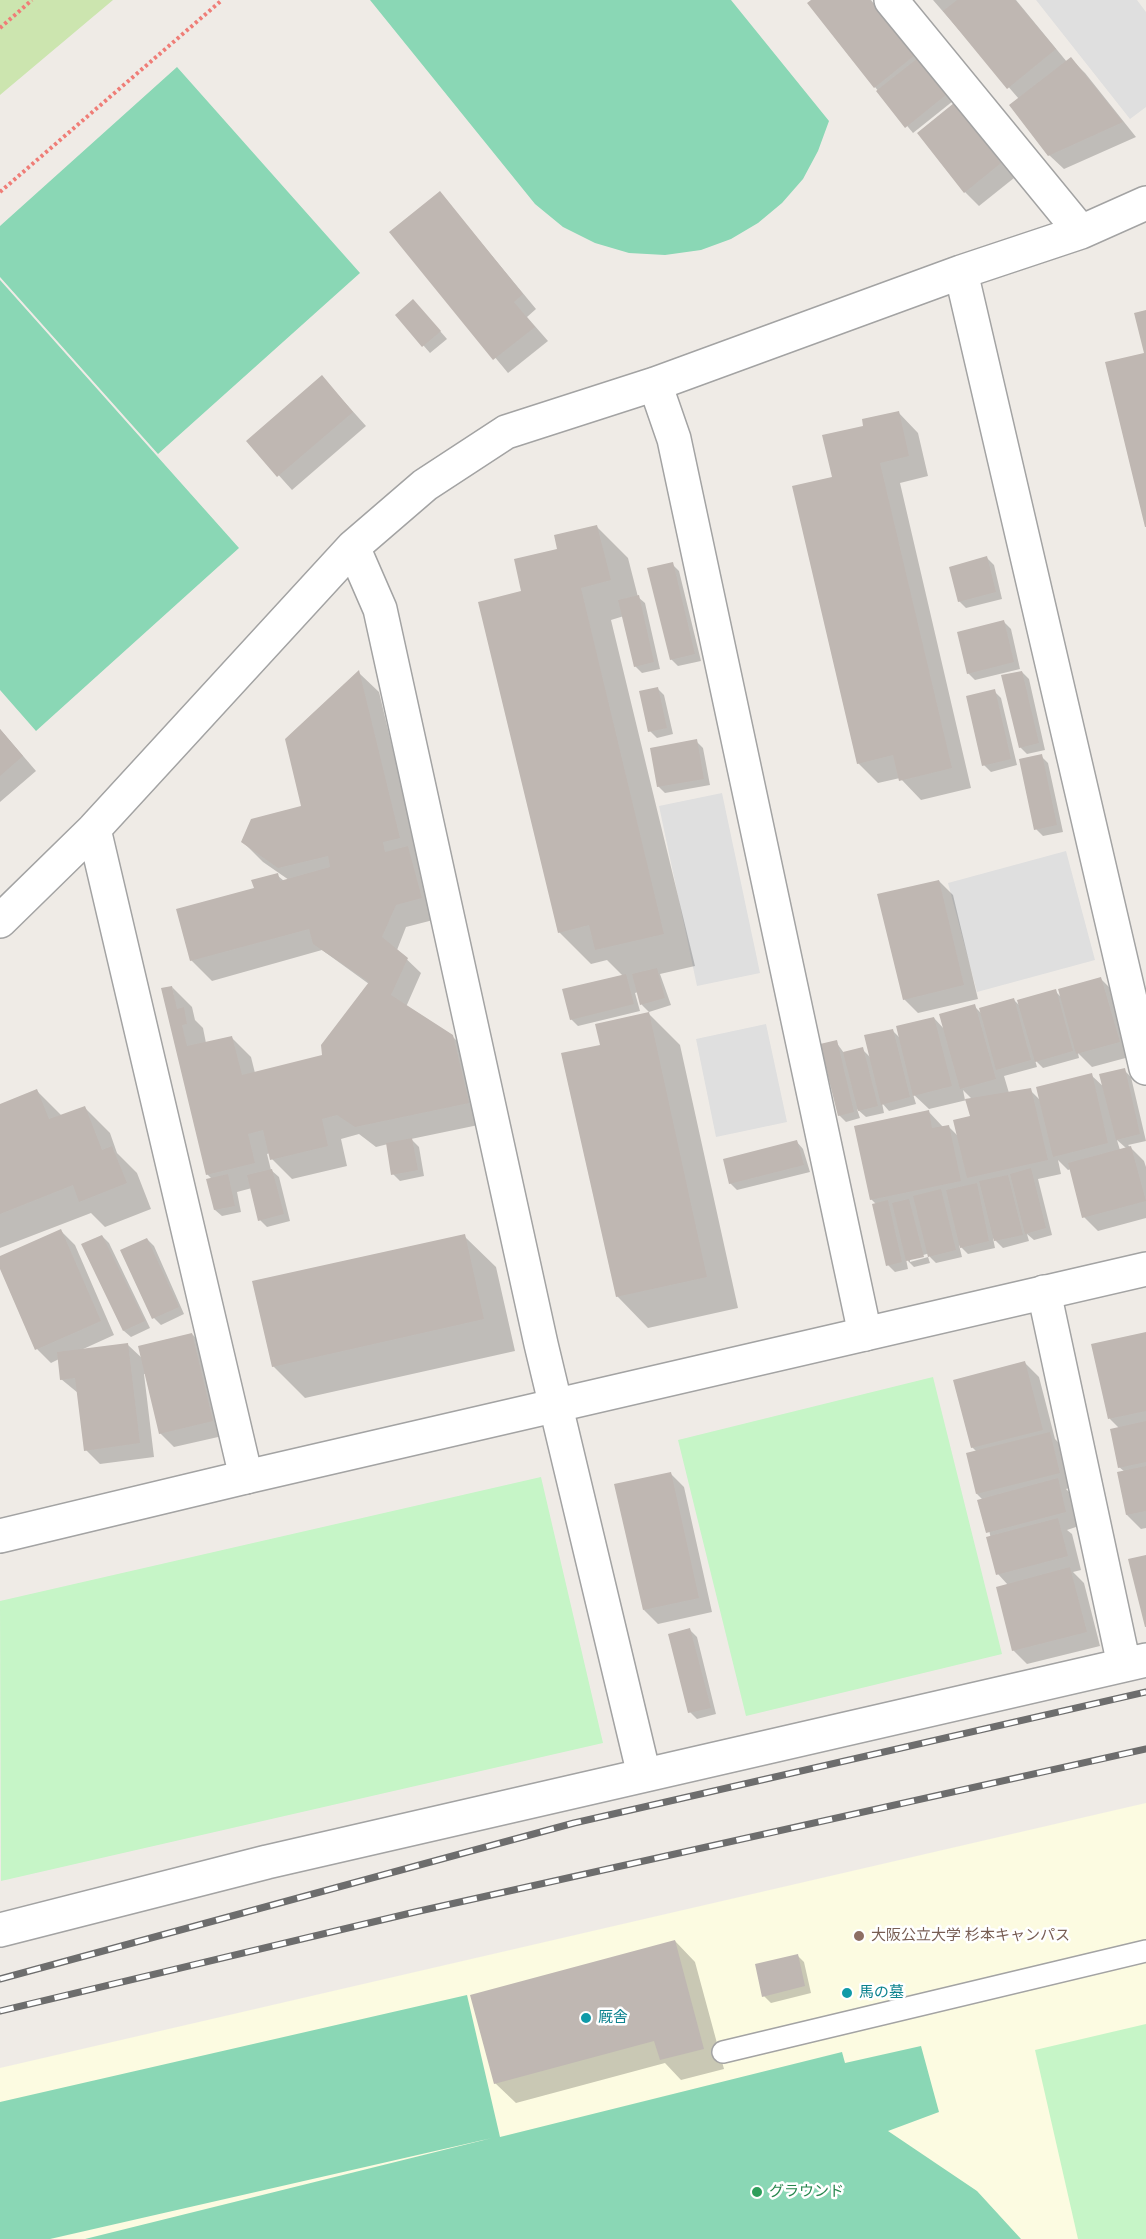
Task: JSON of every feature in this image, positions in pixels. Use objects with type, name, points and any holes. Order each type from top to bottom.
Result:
[{"type":"street","points":[[891,0],[1081,232]]},
{"type":"street","points":[[0,921],[94,829],[353,547],[425,485],[506,432],[655,384],[961,272],[1081,232],[1146,203]]},
{"type":"street","points":[[961,272],[1146,1068]]},
{"type":"street","points":[[655,384],[674,440],[865,1334]]},
{"type":"street","points":[[353,547],[380,609],[556,1404],[644,1775]]},
{"type":"street","points":[[94,829],[246,1477]]},
{"type":"street","points":[[0,1536],[556,1404],[1146,1269]]},
{"type":"street","points":[[0,1929],[267,1862],[1135,1663],[1044,1292]]},
{"type":"lane","points":[[723,2052],[1146,1951]]},
{"type":"path","points":[[0,28],[32,0]]},
{"type":"path","points":[[0,192],[222,0]]},
{"type":"shaded area","points":[[1036,0],[1137,0],[1146,12],[1146,107],[1130,119]]},
{"type":"shaded area","points":[[722,793],[760,973],[697,986],[659,806]]},
{"type":"shaded area","points":[[1066,851],[1095,960],[977,992],[948,883]]},
{"type":"shaded area","points":[[766,1024],[787,1122],[716,1137],[696,1039]]},
{"type":"shaded area","name":"大阪公立大学 杉本キャンパス","points":[[1146,1803],[1146,2239],[0,2239],[0,2068]]},
{"type":"green space","points":[[0,0],[113,0],[0,95]]},
{"type":"green space","points":[[370,0],[731,0],[829,121],[818,151],[803,179],[782,203],[758,223],[731,239],[701,250],[665,255],[629,253],[595,243],[563,227],[535,204]]},
{"type":"green space","points":[[177,67],[360,273],[158,454],[0,277],[0,226]]},
{"type":"green space","points":[[0,280],[239,548],[36,731],[0,690]]},
{"type":"green space","points":[[933,1377],[1002,1654],[746,1716],[678,1440]]},
{"type":"green space","points":[[541,1477],[603,1743],[1,1881],[0,1601]]},
{"type":"green space","points":[[467,1995],[500,2137],[842,2052],[845,2063],[921,2046],[939,2112],[888,2131],[977,2191],[1021,2239],[85,2239],[492,2138],[50,2239],[0,2239],[0,2102]]},
{"type":"green space","points":[[1146,2024],[1146,2239],[1078,2239],[1035,2050]]},
{"type":"building","points":[[811,0],[870,0],[915,55],[874,88],[807,3]]},
{"type":"building","points":[[957,0],[1015,0],[1056,49],[1007,89],[943,11]]},
{"type":"building","points":[[1071,57],[1123,122],[1048,156],[1009,105]]},
{"type":"building","points":[[918,58],[947,94],[905,128],[876,91]]},
{"type":"building","points":[[954,103],[1001,163],[964,193],[917,133]]},
{"type":"building","points":[[440,191],[523,294],[514,302],[535,327],[493,360],[389,232]]},
{"type":"building","points":[[413,299],[441,331],[422,347],[395,315]]},
{"type":"building","points":[[1146,310],[1145,527],[1105,362],[1144,353],[1134,313]]},
{"type":"building","points":[[322,375],[353,412],[277,477],[246,441]]},
{"type":"building","points":[[899,411],[909,456],[880,463],[952,768],[899,781],[893,755],[857,764],[792,486],[832,477],[822,435],[863,426],[862,419]]},
{"type":"building","points":[[597,525],[611,580],[581,588],[664,934],[595,950],[589,925],[558,933],[478,602],[521,591],[514,559],[557,549],[554,535]]},
{"type":"building","points":[[987,556],[996,592],[958,602],[949,567]]},
{"type":"building","points":[[673,562],[695,654],[670,660],[647,568]]},
{"type":"building","points":[[639,595],[654,662],[634,667],[618,600]]},
{"type":"building","points":[[1004,620],[1014,662],[967,674],[957,632]]},
{"type":"building","points":[[359,670],[400,838],[383,842],[385,852],[408,846],[422,898],[396,905],[382,937],[408,958],[391,995],[453,1035],[469,1103],[355,1127],[337,1115],[322,1119],[328,1146],[270,1160],[263,1130],[248,1134],[255,1163],[206,1175],[161,988],[172,986],[177,1009],[184,1007],[187,1024],[182,1025],[187,1046],[232,1036],[242,1075],[322,1055],[321,1045],[369,982],[313,944],[309,929],[190,961],[176,909],[254,888],[251,880],[278,873],[280,881],[330,867],[328,856],[278,868],[241,842],[251,819],[301,806],[285,739]]},
{"type":"building","points":[[1022,671],[1039,743],[1019,748],[1001,675]]},
{"type":"building","points":[[658,687],[667,728],[648,732],[639,691]]},
{"type":"building","points":[[995,689],[1011,759],[982,766],[966,696]]},
{"type":"building","points":[[0,729],[23,756],[0,776]]},
{"type":"building","points":[[697,739],[704,779],[657,787],[650,748]]},
{"type":"building","points":[[1042,754],[1057,825],[1034,830],[1019,759]]},
{"type":"building","points":[[939,880],[964,985],[903,1000],[877,894]]},
{"type":"building","points":[[657,968],[665,998],[640,1005],[632,974]]},
{"type":"building","points":[[626,974],[634,1004],[570,1020],[562,989]]},
{"type":"building","points":[[1101,977],[1120,1042],[1076,1054],[1058,989]]},
{"type":"building","points":[[1056,989],[1073,1051],[1035,1062],[1017,1000]]},
{"type":"building","points":[[1014,998],[1031,1060],[996,1070],[979,1008]]},
{"type":"building","points":[[975,1004],[996,1079],[960,1089],[939,1014]]},
{"type":"building","points":[[649,1012],[707,1277],[616,1297],[561,1053],[600,1045],[595,1024]]},
{"type":"building","points":[[934,1017],[952,1086],[913,1096],[896,1026]]},
{"type":"building","points":[[893,1029],[910,1097],[881,1105],[864,1035]]},
{"type":"building","points":[[837,1040],[854,1112],[838,1116],[820,1044]]},
{"type":"building","points":[[863,1047],[878,1106],[858,1111],[843,1052]]},
{"type":"building","points":[[1125,1068],[1140,1134],[1116,1140],[1099,1074]]},
{"type":"building","points":[[1092,1073],[1108,1143],[1053,1157],[1036,1087]]},
{"type":"building","points":[[1031,1088],[1048,1160],[967,1178],[953,1120],[970,1116],[965,1099]]},
{"type":"building","points":[[37,1089],[49,1119],[85,1106],[102,1150],[112,1146],[127,1183],[79,1202],[73,1185],[0,1214],[0,1104]]},
{"type":"building","points":[[929,1110],[932,1128],[949,1125],[961,1181],[870,1200],[854,1126]]},
{"type":"building","points":[[412,1138],[418,1170],[391,1175],[386,1143]]},
{"type":"building","points":[[797,1140],[804,1165],[729,1184],[723,1159]]},
{"type":"building","points":[[1131,1146],[1146,1201],[1082,1218],[1068,1163]]},
{"type":"building","points":[[1031,1168],[1046,1228],[1025,1234],[1010,1174]]},
{"type":"building","points":[[272,1169],[284,1214],[258,1221],[247,1175]]},
{"type":"building","points":[[228,1174],[235,1206],[214,1210],[206,1179]]},
{"type":"building","points":[[1008,1175],[1023,1235],[994,1241],[979,1181]]},
{"type":"building","points":[[977,1183],[989,1241],[960,1248],[946,1190]]},
{"type":"building","points":[[941,1189],[956,1250],[928,1257],[913,1196]]},
{"type":"building","points":[[909,1199],[924,1257],[906,1261],[892,1203]]},
{"type":"building","points":[[888,1200],[902,1262],[886,1266],[872,1204]]},
{"type":"building","points":[[61,1229],[101,1321],[35,1350],[0,1269],[0,1256]]},
{"type":"building","points":[[465,1234],[484,1319],[272,1367],[252,1281]]},
{"type":"building","points":[[102,1235],[145,1321],[123,1331],[81,1244]]},
{"type":"building","points":[[147,1238],[179,1307],[152,1319],[120,1250]]},
{"type":"building","points":[[1146,1332],[1146,1411],[1108,1419],[1091,1344]]},
{"type":"building","points":[[192,1333],[213,1421],[159,1434],[138,1346]]},
{"type":"building","points":[[128,1343],[140,1443],[84,1451],[75,1378],[60,1380],[57,1352]]},
{"type":"building","points":[[1025,1361],[1043,1430],[971,1448],[953,1380]]},
{"type":"building","points":[[1146,1421],[1146,1462],[1118,1468],[1110,1429]]},
{"type":"building","points":[[1050,1432],[1060,1473],[976,1494],[966,1453]]},
{"type":"building","points":[[1146,1466],[1146,1511],[1126,1515],[1117,1472]]},
{"type":"building","points":[[671,1472],[699,1598],[643,1610],[614,1484]]},
{"type":"building","points":[[1058,1478],[1066,1512],[986,1533],[977,1500]]},
{"type":"building","points":[[1058,1518],[1068,1556],[996,1575],[986,1537]]},
{"type":"building","points":[[1146,1555],[1146,1627],[1145,1627],[1128,1559]]},
{"type":"building","points":[[1070,1567],[1087,1632],[1012,1651],[996,1587]]},
{"type":"building","points":[[690,1628],[711,1708],[688,1713],[668,1634]]},
{"type":"building","name":"厩舎","points":[[675,1940],[704,2049],[660,2060],[654,2041],[494,2084],[470,1995]]},
{"type":"building","points":[[798,1954],[805,1986],[762,1997],[755,1964]]},
{"type":"railway","points":[[0,1979],[574,1823],[1146,1692]]},
{"type":"railway","points":[[0,2011],[415,1912],[1146,1749]]},
{"type":"place","name":"大阪公立大学 杉本キャンパス","points":[[859,1936]]},
{"type":"place","name":"馬の墓","points":[[847,1993]]},
{"type":"place","name":"厩舎","points":[[586,2018]]},
{"type":"place","name":"グラウンド","points":[[757,2192]]}]
